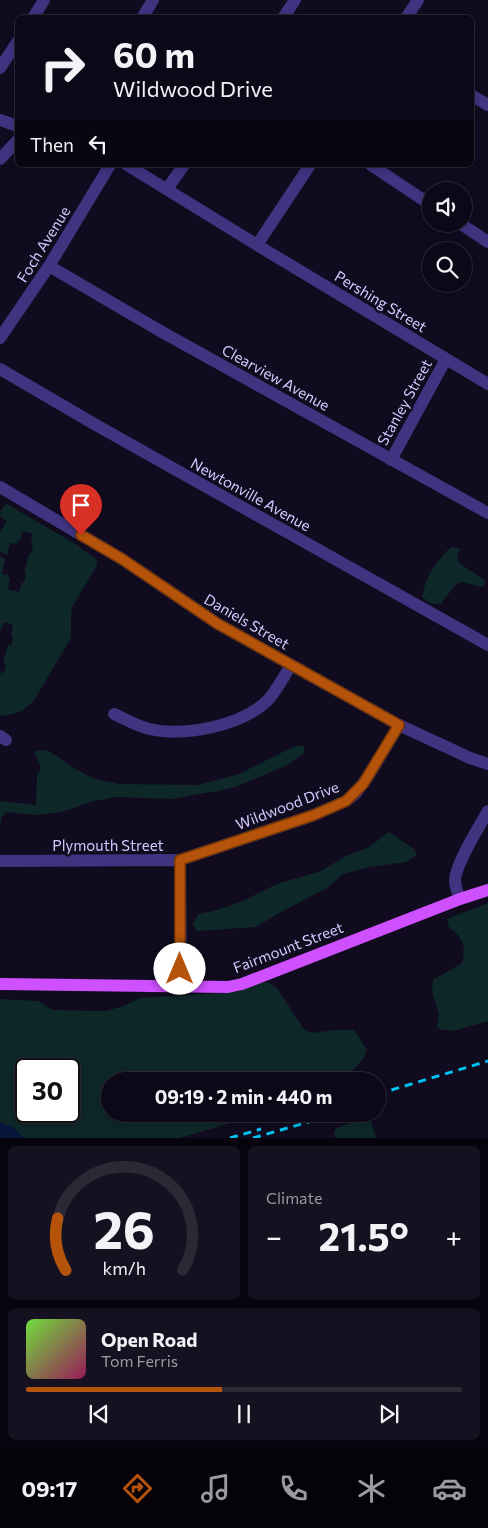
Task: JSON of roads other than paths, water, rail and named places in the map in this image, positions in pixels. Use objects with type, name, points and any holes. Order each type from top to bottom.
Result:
[{"type":"main road","name":"Fairmount Street","points":[[0,984],[228,987],[242,984],[460,899],[488,890]]},
{"type":"street","points":[[35,15],[44,0]]},
{"type":"street","points":[[144,15],[153,0]]},
{"type":"street","points":[[285,15],[295,0]]},
{"type":"street","points":[[408,15],[418,0]]},
{"type":"street","points":[[0,68],[15,46]]},
{"type":"street","points":[[474,97],[488,105]]},
{"type":"street","points":[[0,120],[15,125]]},
{"type":"street","points":[[0,159],[15,143]]},
{"type":"street","name":"Foch Avenue","points":[[0,338],[49,266],[109,167]]},
{"type":"street","name":"Pershing Street","points":[[130,167],[488,384]]},
{"type":"street","points":[[168,189],[183,167]]},
{"type":"street","points":[[257,245],[309,167]]},
{"type":"street","points":[[373,167],[422,199]]},
{"type":"street","points":[[472,232],[488,242]]},
{"type":"street","name":"Clearview Avenue","points":[[49,266],[162,332],[488,514]]},
{"type":"street","name":"Stanley Street","points":[[391,460],[446,359]]},
{"type":"street","name":"Newtonville Avenue","points":[[0,369],[104,430],[488,645]]},
{"type":"street","name":"Daniels Street","points":[[0,487],[122,559],[200,613],[291,665],[399,725],[470,758],[488,764]]},
{"type":"street","points":[[114,714],[144,728],[163,732],[188,732],[211,727],[240,718],[263,705],[274,692],[291,665]]},
{"type":"street","name":"Wildwood Drive","points":[[180,860],[314,815],[346,801],[363,784],[399,725]]},
{"type":"street","points":[[460,899],[455,882],[456,874],[488,811]]},
{"type":"street","name":"Plymouth Street","points":[[0,861],[180,860],[180,987]]},
{"type":"water","points":[[0,1122],[13,1128],[24,1138],[0,1138]]},
{"type":"railway","points":[[386,1092],[488,1061]]},
{"type":"railway","points":[[253,1138],[308,1122]]},
{"type":"railway","points":[[230,1138],[261,1129]]}]
